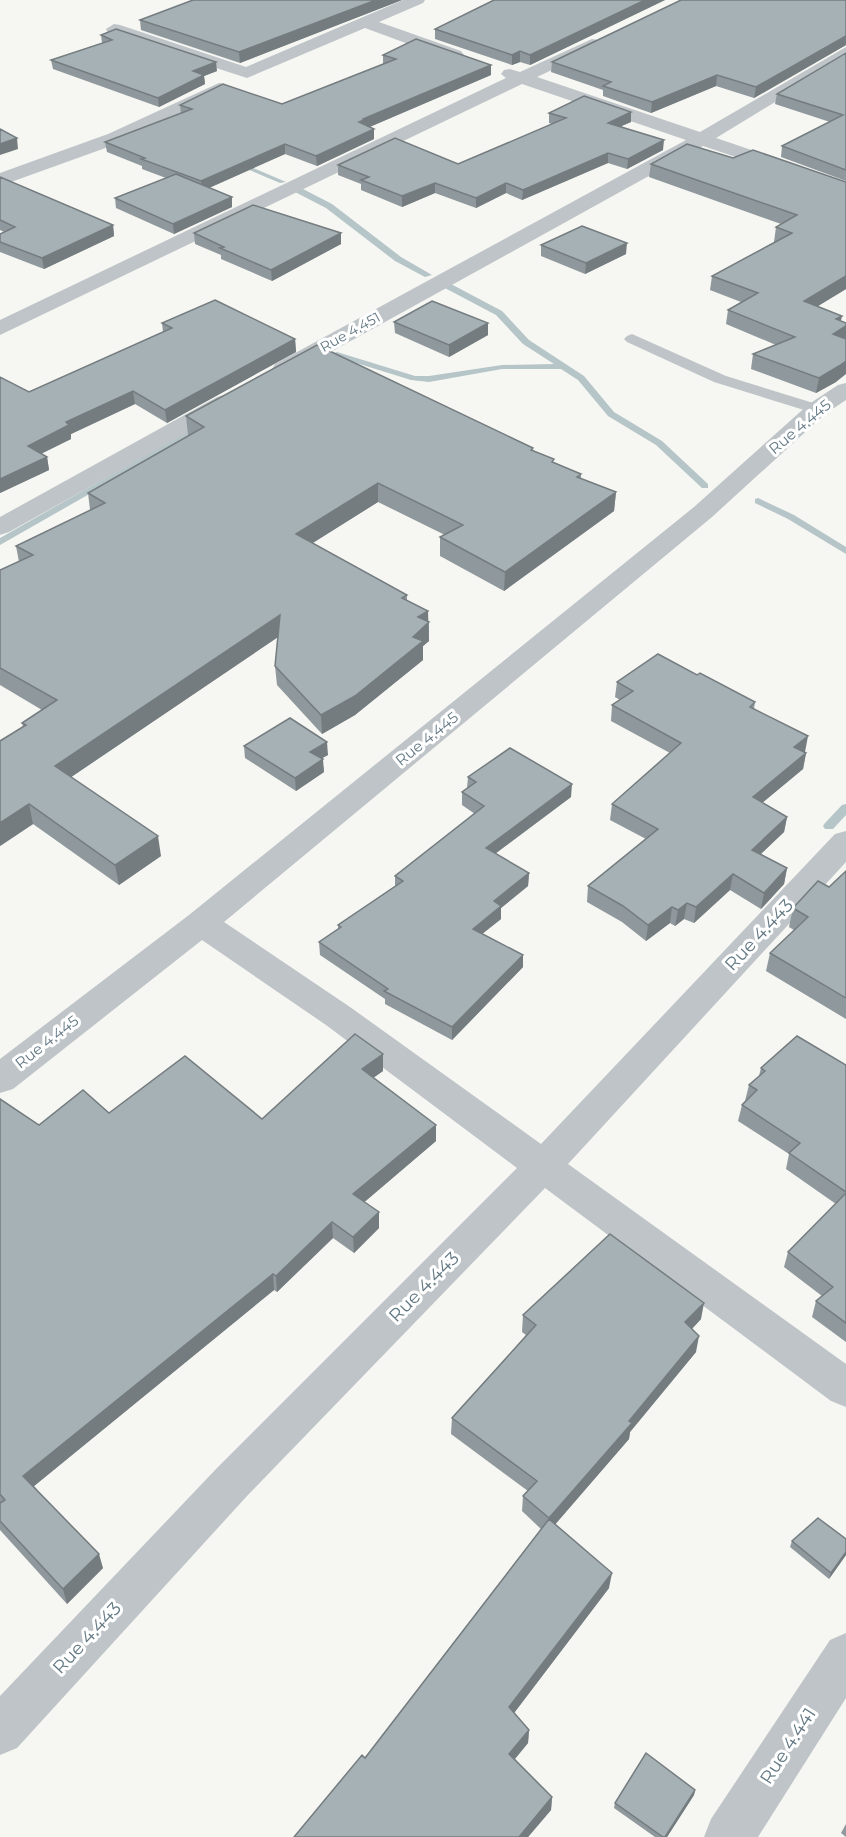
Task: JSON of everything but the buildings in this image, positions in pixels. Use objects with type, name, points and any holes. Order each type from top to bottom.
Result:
[{"type":"street","points":[[0,180],[115,138],[247,73],[417,0]]},
{"type":"street","points":[[365,23],[476,62]]},
{"type":"street","points":[[114,29],[247,73]]},
{"type":"street","points":[[0,328],[614,33]]},
{"type":"street","name":"Rue 4.451","points":[[261,382],[703,138],[846,52]]},
{"type":"street","points":[[498,70],[846,188]]},
{"type":"street","name":"Rue 4.445","points":[[0,1079],[201,923],[704,512],[817,409],[846,390]]},
{"type":"street","points":[[0,527],[240,393]]},
{"type":"street","name":"Rue 4.443","points":[[0,1731],[232,1482],[543,1166],[846,842]]},
{"type":"street","points":[[201,923],[338,1016],[846,1388]]},
{"type":"street","name":"Rue 4.441","points":[[729,1837],[846,1656]]},
{"type":"lane","points":[[632,339],[720,379],[817,409]]},
{"type":"waterway","points":[[249,168],[282,182]]},
{"type":"waterway","points":[[298,190],[329,206],[398,259],[428,275]]},
{"type":"waterway","points":[[446,285],[499,313],[526,342],[563,366]]},
{"type":"waterway","points":[[322,359],[337,354],[414,378],[429,379],[502,367],[563,366]]},
{"type":"waterway","points":[[563,366],[581,378],[611,414],[659,443],[705,486]]},
{"type":"waterway","points":[[0,542],[202,426]]},
{"type":"waterway","points":[[758,501],[791,517],[846,551]]},
{"type":"waterway","points":[[829,826],[846,808]]}]
